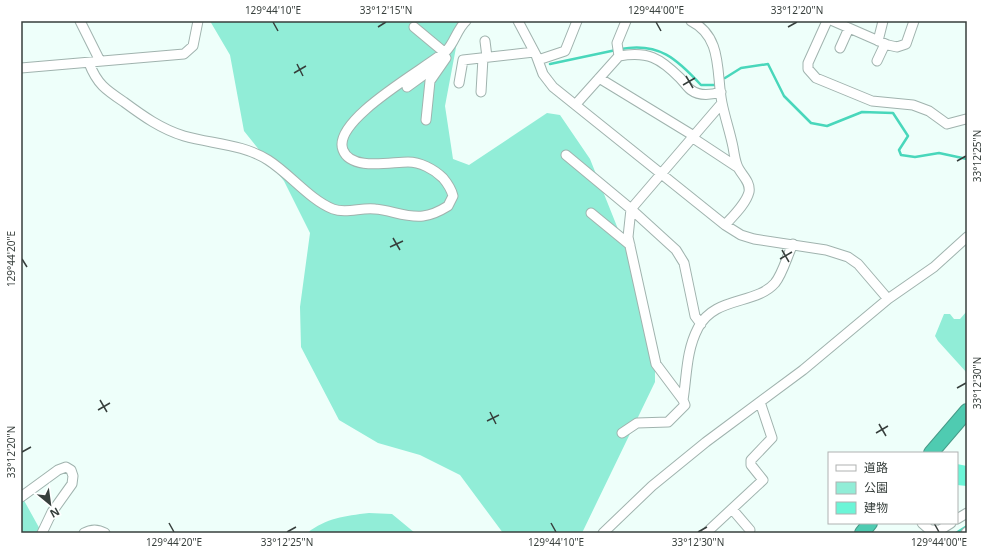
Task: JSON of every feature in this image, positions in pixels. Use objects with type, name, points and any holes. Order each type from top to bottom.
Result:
[{"type":"highway","points":[[932,452],[967,411]]},
{"type":"highway","points":[[862,533],[869,524]]},
{"type":"street","points":[[80,21],[100,61]]},
{"type":"street","points":[[21,68],[89,63],[158,55],[184,54],[193,46],[198,21]]},
{"type":"street","points":[[426,120],[430,81],[459,28],[466,21]]},
{"type":"street","points":[[518,21],[536,56],[543,74],[553,87],[725,225],[741,235],[754,239],[826,250],[848,257],[858,264],[888,299]]},
{"type":"street","points":[[459,84],[463,60],[536,56],[565,51],[577,21]]},
{"type":"street","points":[[619,56],[617,44],[626,21]]},
{"type":"street","points":[[691,21],[699,25],[707,33],[713,43],[722,103],[737,167],[747,182],[749,192],[745,200],[725,225]]},
{"type":"street","points":[[827,21],[808,63],[808,69],[816,78],[872,101],[913,106],[929,111],[946,124],[966,119]]},
{"type":"street","points":[[833,21],[882,43],[897,47],[906,44],[914,21]]},
{"type":"street","points":[[877,61],[882,43],[883,21]]},
{"type":"street","points":[[414,27],[446,53]]},
{"type":"street","points":[[840,48],[849,28]]},
{"type":"street","points":[[481,92],[485,58],[485,41]]},
{"type":"street","points":[[89,63],[94,76],[103,87],[156,124],[184,136],[243,148],[268,160],[296,181],[314,198],[333,209],[341,211],[374,208],[411,216],[424,216],[437,212],[448,206],[452,196],[449,185],[437,172],[420,164],[409,162],[386,164],[360,163],[350,160],[343,152],[340,144],[344,133],[360,114],[446,53]]},
{"type":"street","points":[[407,87],[446,53]]},
{"type":"street","points":[[576,104],[619,56],[638,54],[651,57],[667,65],[691,90],[706,95],[721,92]]},
{"type":"street","points":[[600,78],[737,167]]},
{"type":"street","points":[[622,433],[637,423],[668,422],[685,406],[683,400],[670,385],[656,364],[628,237],[631,209],[722,103]]},
{"type":"street","points":[[566,155],[631,209],[676,250],[684,263],[695,316],[701,324]]},
{"type":"street","points":[[591,213],[630,245]]},
{"type":"street","points":[[603,533],[652,486],[803,370],[888,299],[934,267],[967,238]]},
{"type":"street","points":[[683,400],[690,347],[701,324],[710,313],[725,305],[762,292],[776,282],[793,244]]},
{"type":"street","points":[[706,533],[763,480],[751,465],[751,460],[772,438],[760,402]]},
{"type":"street","points":[[21,497],[58,470],[66,467],[71,470],[73,476],[72,484],[52,512],[42,533]]},
{"type":"street","points":[[732,509],[750,530]]},
{"type":"street","points":[[958,518],[967,513]]},
{"type":"street","points":[[923,524],[930,530],[940,532],[950,524]]},
{"type":"street","points":[[84,533],[89,530],[99,530],[105,533]]},
{"type":"green space","points":[[210,21],[461,21],[445,106],[453,159],[469,165],[547,113],[560,115],[590,159],[624,244],[655,345],[655,382],[582,533],[503,533],[460,475],[420,455],[378,443],[339,420],[301,347],[300,307],[310,233],[284,181],[244,131],[230,55]]},
{"type":"green space","points":[[967,311],[967,373],[935,336],[944,314],[950,314],[954,319],[960,319]]},
{"type":"green space","points":[[21,495],[42,533],[21,533]]},
{"type":"green space","points":[[369,513],[392,514],[415,533],[307,533],[314,528],[336,518]]},
{"type":"building","points":[[958,464],[967,466],[967,486],[958,485]]},
{"type":"waterway","points":[[621,49],[634,47],[657,50],[684,67],[701,85],[715,85]]},
{"type":"waterway","points":[[550,64],[616,50]]},
{"type":"waterway","points":[[725,78],[741,68],[768,64],[784,96],[811,123],[827,126],[862,112],[893,113],[908,136],[899,150],[901,155],[915,157],[939,153],[967,159]]},
{"type":"waterway","points":[[956,533],[967,526]]}]
